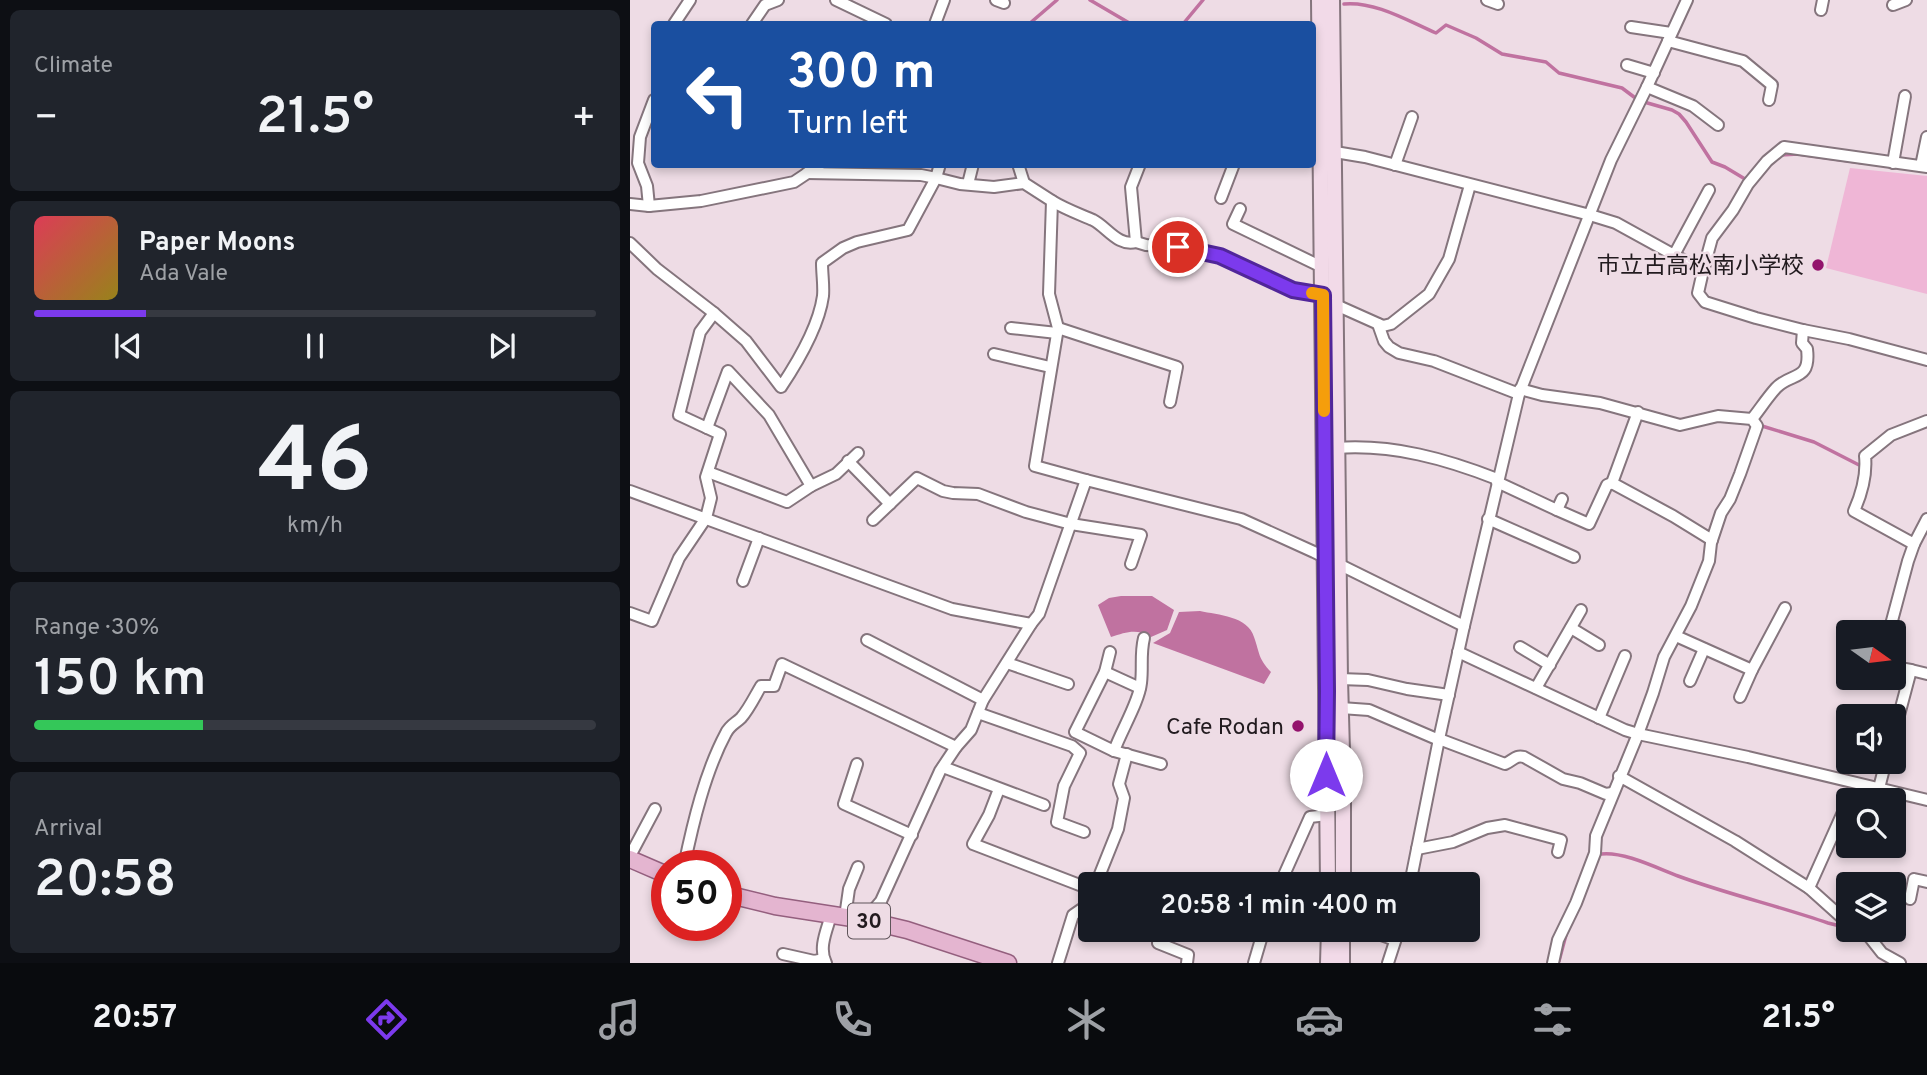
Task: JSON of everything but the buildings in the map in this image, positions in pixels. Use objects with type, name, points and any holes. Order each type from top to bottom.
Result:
[{"type":"main road","points":[[1319,0],[1322,267],[1332,561],[1340,679],[1343,872]]},
{"type":"main road","points":[[1328,872],[1332,561],[1337,448],[1335,305],[1322,151],[1332,0]]},
{"type":"main road","points":[[630,858],[651,868]]},
{"type":"main road","name":"30","points":[[742,898],[907,930],[991,961],[1008,963]]},
{"type":"main road","points":[[1328,963],[1329,942]]},
{"type":"main road","points":[[1342,942],[1342,963]]},
{"type":"street","points":[[676,21],[690,0]]},
{"type":"street","points":[[754,21],[765,5],[778,0]]},
{"type":"street","points":[[836,0],[880,21]]},
{"type":"street","points":[[936,21],[944,0]]},
{"type":"street","points":[[1412,872],[1458,652],[1519,391],[1611,160],[1687,0]]},
{"type":"street","points":[[1893,5],[1906,0]]},
{"type":"street","points":[[1631,27],[1744,61],[1772,85],[1769,100]]},
{"type":"street","points":[[1627,65],[1654,72]]},
{"type":"street","points":[[1647,87],[1693,106],[1717,125]]},
{"type":"street","points":[[1893,163],[1905,96]]},
{"type":"street","points":[[649,206],[638,163],[640,137],[651,108]]},
{"type":"street","points":[[1395,165],[1412,117]]},
{"type":"street","points":[[1927,137],[1924,167],[1784,147],[1767,161],[1748,184],[1733,211],[1712,238],[1698,293],[1705,302],[1756,318],[1927,360]]},
{"type":"street","points":[[1322,151],[1365,157],[1616,223],[1703,271]]},
{"type":"street","points":[[630,204],[649,206],[701,201],[794,182],[815,168]]},
{"type":"street","points":[[630,243],[657,269],[746,341],[781,387],[802,356],[822,304],[822,263],[857,242],[908,230],[939,168]]},
{"type":"street","points":[[968,184],[972,168]]},
{"type":"street","points":[[1019,168],[1024,183],[1075,214],[1095,221],[1117,238],[1130,243],[1178,247],[1220,256],[1293,290],[1323,295]]},
{"type":"street","points":[[1136,242],[1131,187],[1138,168]]},
{"type":"street","points":[[1221,198],[1232,168]]},
{"type":"street","points":[[807,173],[921,175],[994,187],[1024,183]]},
{"type":"street","points":[[1335,305],[1383,326],[1391,324],[1429,294],[1449,259],[1470,185]]},
{"type":"street","points":[[1674,255],[1709,190]]},
{"type":"street","points":[[1052,201],[1049,293],[1057,330],[1035,466],[1241,519],[1464,625]]},
{"type":"street","points":[[1240,209],[1233,224],[1322,267]]},
{"type":"street","points":[[630,613],[652,621],[679,558],[706,518],[711,498],[706,477],[720,434],[679,415],[700,332],[714,313]]},
{"type":"street","points":[[1378,324],[1384,341],[1399,353],[1434,361],[1519,391],[1600,403],[1680,425],[1718,416],[1752,419],[1757,426],[1740,474],[1721,513],[1712,540],[1709,561],[1691,607],[1664,657],[1638,734],[1612,793],[1596,836],[1595,853],[1558,940],[1553,963]]},
{"type":"street","points":[[1011,328],[1057,330],[1177,367],[1170,402]]},
{"type":"street","points":[[1752,419],[1778,385],[1799,376],[1806,366],[1807,349],[1802,343],[1803,330]]},
{"type":"street","points":[[994,354],[1050,368]]},
{"type":"street","points":[[708,428],[728,371],[769,415],[811,486]]},
{"type":"street","points":[[1337,448],[1363,446],[1412,453],[1454,463],[1560,504],[1589,524],[1607,485],[1612,483],[1638,412]]},
{"type":"street","points":[[1914,544],[1854,511],[1862,493],[1867,469],[1865,456],[1891,435],[1927,421]]},
{"type":"street","points":[[708,472],[787,502],[836,474],[858,453]]},
{"type":"street","points":[[848,461],[890,504]]},
{"type":"street","points":[[873,520],[917,478],[943,491],[978,494],[1026,512],[1071,524],[1140,535],[1131,564]]},
{"type":"street","points":[[865,920],[881,901],[943,767],[971,730],[983,700],[1039,614],[1086,480]]},
{"type":"street","points":[[1612,483],[1712,540]]},
{"type":"street","points":[[630,491],[952,609],[1031,624]]},
{"type":"street","points":[[1488,519],[1574,557]]},
{"type":"street","points":[[1892,620],[1908,561],[1927,519]]},
{"type":"street","points":[[743,581],[759,538]]},
{"type":"street","points":[[1740,696],[1785,608]]},
{"type":"street","points":[[1536,688],[1581,610]]},
{"type":"street","points":[[1571,628],[1599,645]]},
{"type":"street","points":[[1676,636],[1752,670]]},
{"type":"street","points":[[1114,751],[1140,688],[1140,653],[1144,638]]},
{"type":"street","points":[[867,639],[983,700]]},
{"type":"street","points":[[1520,647],[1550,665]]},
{"type":"street","points":[[1690,681],[1704,649]]},
{"type":"street","points":[[1072,746],[1075,732],[1105,672],[1110,652]]},
{"type":"street","points":[[1458,652],[1638,734],[1879,788],[1883,774]]},
{"type":"street","points":[[1599,718],[1624,671],[1625,656]]},
{"type":"street","points":[[1007,663],[1068,684]]},
{"type":"street","points":[[687,850],[712,767],[727,730],[741,718],[761,686],[774,686],[782,664],[956,747]]},
{"type":"street","points":[[1906,669],[1927,674]]},
{"type":"street","points":[[1902,704],[1910,670]]},
{"type":"street","points":[[1105,672],[1140,688]]},
{"type":"street","points":[[1340,679],[1368,680],[1449,695]]},
{"type":"street","points":[[1341,708],[1374,711],[1506,764],[1518,755],[1563,779],[1606,794],[1612,793]]},
{"type":"street","points":[[978,713],[1072,746],[1080,753],[1064,786],[1057,822],[1084,832]]},
{"type":"street","points":[[1075,732],[1114,751],[1161,764]]},
{"type":"street","points":[[1101,872],[1118,829],[1124,798],[1119,784],[1127,754]]},
{"type":"street","points":[[857,764],[844,804],[912,835]]},
{"type":"street","points":[[943,767],[1044,805]]},
{"type":"street","points":[[1619,776],[1735,841],[1809,888],[1836,912]]},
{"type":"street","points":[[1854,788],[1856,783]]},
{"type":"street","points":[[999,789],[973,844],[1078,884]]},
{"type":"street","points":[[1906,795],[1927,800]]},
{"type":"street","points":[[630,858],[654,809]]},
{"type":"street","points":[[1285,872],[1310,817],[1327,815]]},
{"type":"street","points":[[1417,849],[1453,842],[1487,828],[1505,825],[1561,840],[1558,852]]},
{"type":"street","points":[[1809,888],[1836,827]]},
{"type":"street","points":[[783,954],[806,961],[825,961],[824,938],[838,916],[858,867]]},
{"type":"street","points":[[1910,899],[1914,879],[1927,882]]},
{"type":"street","points":[[1058,963],[1073,915],[1078,912]]},
{"type":"street","points":[[1254,963],[1260,942]]},
{"type":"street","points":[[1388,963],[1395,942]]},
{"type":"street","points":[[1873,942],[1882,953],[1900,963]]},
{"type":"street","points":[[1158,943],[1188,955],[1187,963]]},
{"type":"shaded area","points":[[1850,168],[1927,176],[1927,294],[1826,268]]},
{"type":"shaded area","points":[[1152,596],[1174,610],[1167,630],[1151,637],[1127,632],[1111,637],[1098,605],[1109,598]]},
{"type":"shaded area","points":[[1200,611],[1232,618],[1251,630],[1261,659],[1271,672],[1264,684],[1153,643],[1170,633],[1179,612]]},
{"type":"waterway","points":[[1032,21],[1057,0]]},
{"type":"waterway","points":[[1090,0],[1126,21]]},
{"type":"waterway","points":[[1186,21],[1203,0]]},
{"type":"waterway","points":[[1344,4],[1379,9],[1436,33],[1446,25],[1476,38],[1502,54],[1546,62],[1559,73],[1622,88],[1634,97]]},
{"type":"waterway","points":[[1644,102],[1679,114],[1712,162],[1745,179]]},
{"type":"waterway","points":[[1781,155],[1798,154],[1863,163]]},
{"type":"waterway","points":[[1762,426],[1814,442],[1861,466],[1863,464]]},
{"type":"waterway","points":[[1601,854],[1629,858],[1715,889],[1836,925]]},
{"type":"waterway","points":[[1559,961],[1566,935]]},
{"type":"slow traffic","points":[[1312,293],[1323,295],[1324,411]]},
{"type":"place","name":"市立古高松南小学校","points":[[1818,265]]},
{"type":"place","name":"Cafe Rodan","points":[[1298,726]]},
{"type":"route","points":[[1178,247],[1220,256],[1293,290],[1323,295],[1326,775]]}]
